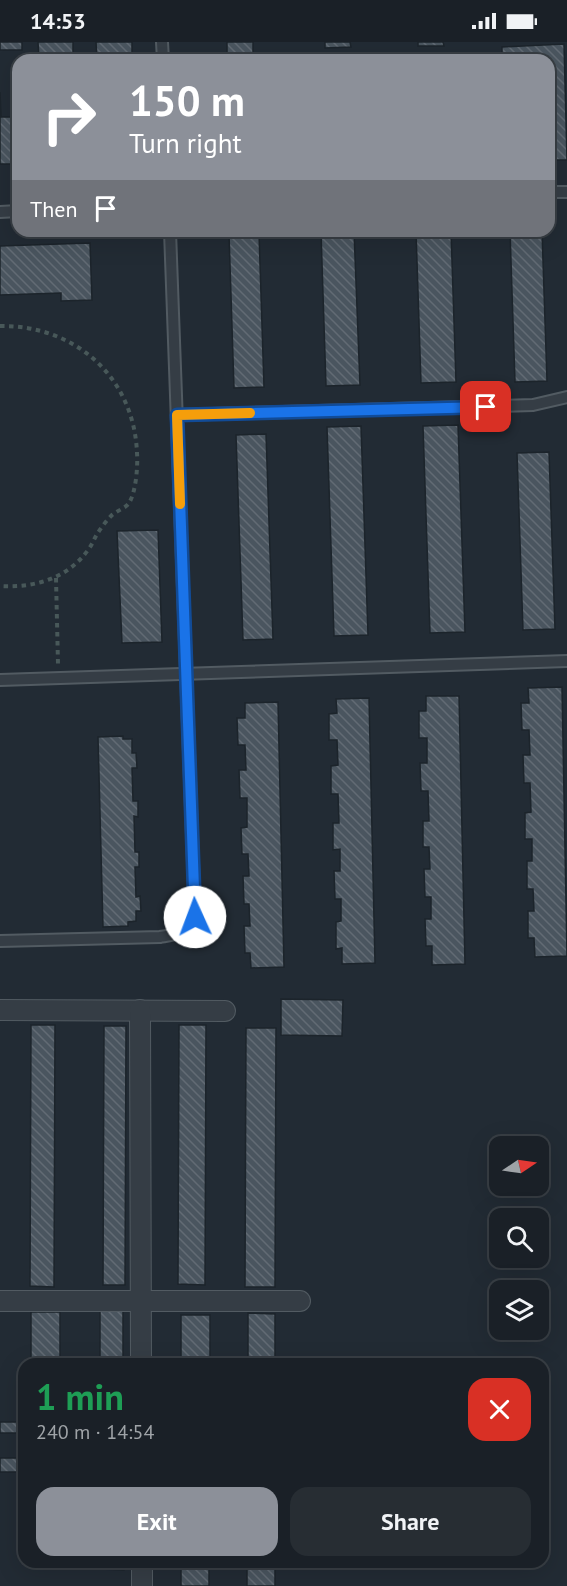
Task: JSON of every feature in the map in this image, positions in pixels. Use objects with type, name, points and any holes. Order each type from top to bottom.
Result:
[{"type":"street","points":[[0,1010],[225,1011]]},
{"type":"street","points":[[140,1010],[141,1358]]},
{"type":"street","points":[[0,1301],[300,1301]]},
{"type":"street","points":[[142,1568],[142,1586]]},
{"type":"lane","points":[[0,941],[160,937],[178,934],[190,928],[195,917],[170,237]]},
{"type":"lane","points":[[177,415],[533,405],[567,397]]},
{"type":"lane","points":[[0,680],[567,661]]},
{"type":"path","points":[[0,326],[38,329],[57,335],[75,344],[105,369],[117,386],[133,422],[138,461],[129,503],[111,515],[75,566],[56,578],[35,584],[0,586]]},
{"type":"path","points":[[56,578],[59,678]]},
{"type":"building","points":[[0,42],[22,42],[22,50],[0,50]]},
{"type":"building","points":[[38,42],[73,42],[73,54],[39,54]]},
{"type":"building","points":[[96,42],[132,42],[132,54],[97,54]]},
{"type":"building","points":[[227,42],[253,42],[253,53],[227,53]]},
{"type":"building","points":[[325,42],[350,42],[351,47],[325,48]]},
{"type":"building","points":[[418,42],[443,42],[444,46],[418,46]]},
{"type":"building","points":[[564,44],[567,160],[555,160],[555,54],[502,54],[502,47]]},
{"type":"building","points":[[0,92],[1,117],[12,117],[12,164],[0,164]]},
{"type":"building","points":[[229,237],[259,237],[264,387],[234,388]]},
{"type":"building","points":[[321,237],[354,237],[360,385],[326,386]]},
{"type":"building","points":[[416,237],[451,237],[456,382],[421,383]]},
{"type":"building","points":[[510,237],[542,237],[547,381],[515,382]]},
{"type":"building","points":[[90,243],[92,300],[61,301],[61,293],[0,295],[0,246]]},
{"type":"building","points":[[458,425],[465,632],[430,633],[423,426]]},
{"type":"building","points":[[361,426],[368,635],[334,636],[327,427]]},
{"type":"building","points":[[266,434],[273,639],[243,640],[236,435]]},
{"type":"building","points":[[549,452],[555,629],[523,630],[517,453]]},
{"type":"building","points":[[158,530],[162,642],[122,643],[117,531]]},
{"type":"building","points":[[562,687],[567,956],[535,957],[534,938],[528,938],[528,911],[534,911],[533,889],[527,889],[527,861],[532,861],[532,839],[525,839],[525,813],[531,812],[530,783],[524,783],[523,755],[530,755],[529,730],[522,730],[521,703],[529,703],[528,688]]},
{"type":"building","points":[[426,696],[459,696],[465,964],[432,965],[432,946],[426,946],[425,919],[431,919],[431,897],[425,897],[424,869],[430,869],[429,847],[423,847],[423,821],[429,821],[428,791],[421,791],[420,763],[427,763],[427,738],[419,738],[419,711],[426,711]]},
{"type":"building","points":[[369,698],[375,963],[342,964],[342,948],[336,949],[336,922],[341,921],[341,899],[335,899],[334,871],[340,871],[340,849],[333,850],[333,823],[339,823],[338,794],[331,794],[331,766],[338,765],[337,740],[329,740],[329,714],[337,713],[336,699]]},
{"type":"building","points":[[278,702],[284,967],[251,968],[250,953],[245,953],[244,926],[250,926],[249,904],[244,904],[243,876],[249,876],[248,854],[242,854],[241,828],[247,827],[247,798],[240,798],[239,770],[246,770],[245,745],[238,745],[237,718],[245,718],[245,703]]},
{"type":"building","points":[[123,736],[123,739],[132,739],[132,753],[136,753],[137,768],[132,768],[133,801],[138,801],[138,817],[134,816],[135,852],[139,852],[139,867],[135,867],[136,897],[140,896],[141,911],[136,911],[136,921],[128,922],[128,926],[103,927],[98,737]]},
{"type":"building","points":[[281,999],[343,1000],[342,1036],[281,1035]]},
{"type":"building","points":[[31,1025],[55,1025],[54,1287],[30,1286]]},
{"type":"building","points":[[179,1025],[206,1025],[205,1285],[178,1284]]},
{"type":"building","points":[[104,1026],[126,1026],[125,1285],[103,1285]]},
{"type":"building","points":[[246,1028],[276,1028],[275,1287],[245,1287]]},
{"type":"building","points":[[123,1310],[123,1358],[100,1358],[100,1311]]},
{"type":"building","points":[[31,1312],[60,1312],[60,1358],[31,1358]]},
{"type":"building","points":[[248,1313],[275,1314],[275,1358],[248,1358]]},
{"type":"building","points":[[181,1315],[210,1315],[210,1358],[181,1358]]},
{"type":"building","points":[[0,1422],[18,1422],[18,1433],[0,1433]]},
{"type":"building","points":[[0,1458],[18,1458],[18,1472],[0,1472]]},
{"type":"building","points":[[124,1568],[124,1570],[101,1569]]},
{"type":"building","points":[[181,1568],[209,1568],[209,1586],[181,1586]]},
{"type":"building","points":[[247,1568],[275,1568],[275,1586],[247,1586]]},
{"type":"slow traffic","points":[[180,504],[177,415],[250,413]]},
{"type":"route","points":[[195,917],[177,415],[486,407]]}]
